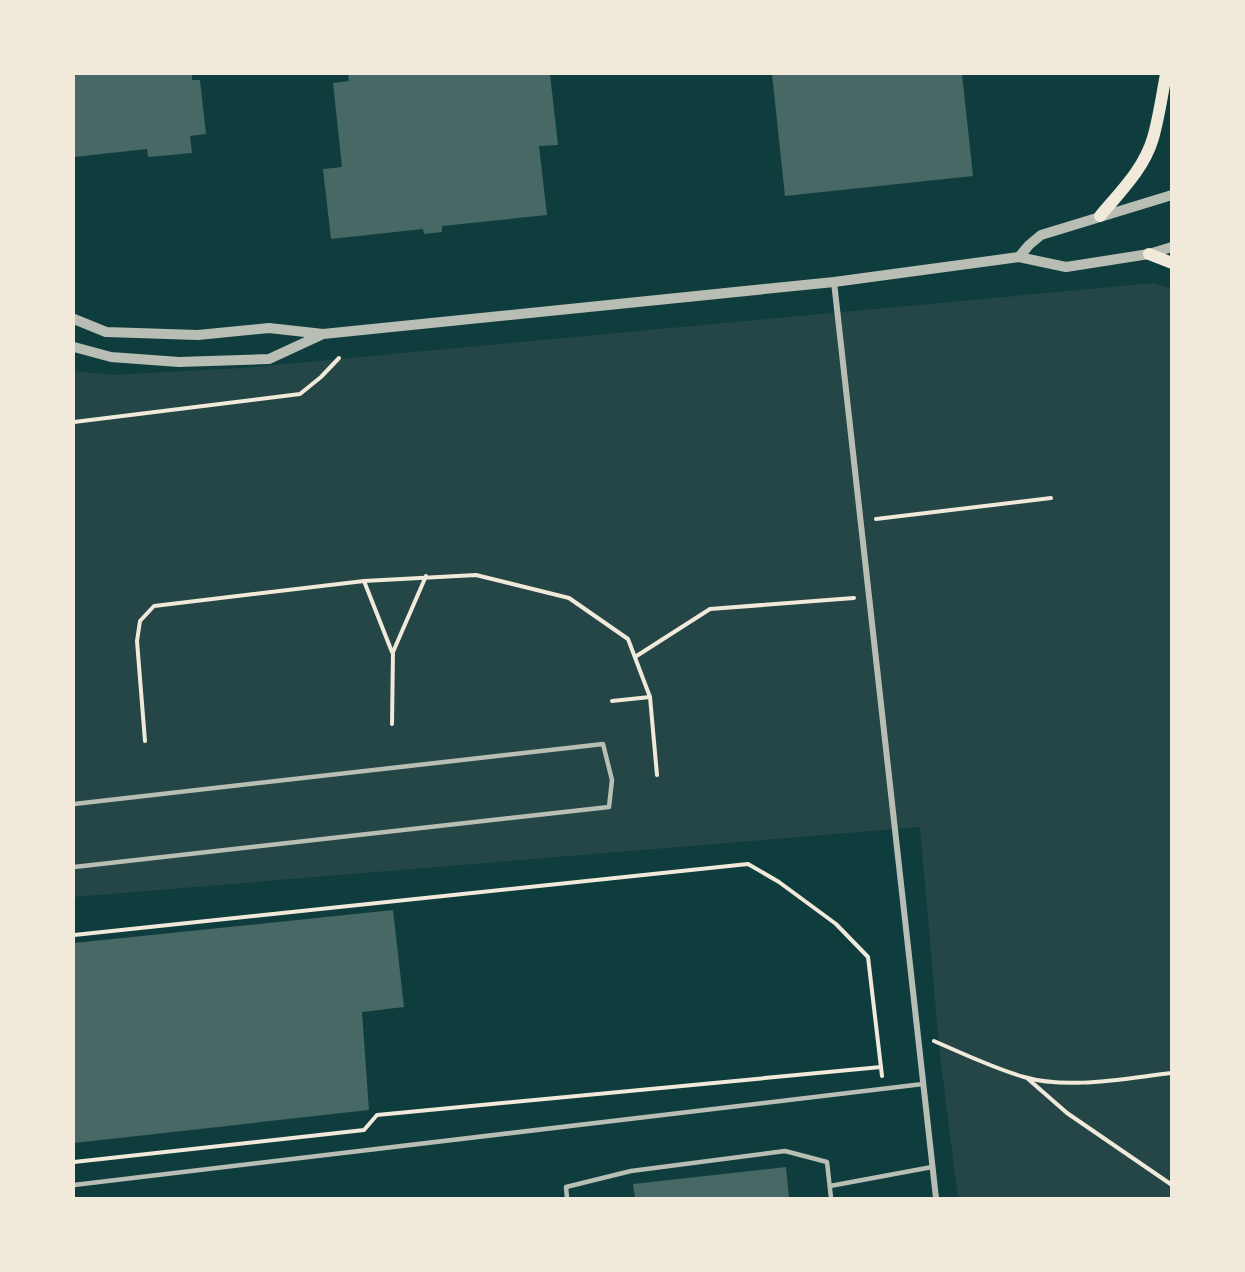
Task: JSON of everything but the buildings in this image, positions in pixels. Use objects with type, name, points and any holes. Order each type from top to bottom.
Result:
[{"type":"main road","points":[[1100,216],[1144,159],[1153,139],[1166,74]]},
{"type":"main road","points":[[1149,254],[1172,263]]},
{"type":"street","points":[[1019,257],[1041,235],[1172,195]]},
{"type":"street","points":[[74,319],[106,332],[198,335],[269,328],[324,334],[834,282],[1019,257],[1066,267],[1149,254],[1172,247]]},
{"type":"street","points":[[834,282],[936,1198]]},
{"type":"street","points":[[74,347],[111,357],[179,362],[269,359],[324,334]]},
{"type":"lane","points":[[74,804],[603,744],[612,780],[609,807],[74,867]]},
{"type":"lane","points":[[74,1185],[923,1084]]},
{"type":"lane","points":[[567,1198],[566,1187],[631,1171],[785,1151],[827,1162],[831,1198]]},
{"type":"lane","points":[[830,1186],[932,1167]]},
{"type":"path","points":[[74,422],[300,394],[339,358]]},
{"type":"path","points":[[860,520],[1051,498]]},
{"type":"path","points":[[145,741],[137,641],[140,621],[154,606],[364,580],[476,575],[569,598],[628,639],[650,697],[657,775]]},
{"type":"path","points":[[392,724],[393,652],[426,576]]},
{"type":"path","points":[[364,580],[393,652]]},
{"type":"path","points":[[635,657],[710,609],[869,597]]},
{"type":"path","points":[[612,701],[650,697]]},
{"type":"path","points":[[74,935],[748,864],[779,882],[836,924],[868,957],[883,1088]]},
{"type":"path","points":[[917,1034],[1026,1078],[1073,1083],[1172,1073]]},
{"type":"path","points":[[74,1162],[364,1130],[377,1115],[881,1067]]},
{"type":"path","points":[[1026,1078],[1067,1113],[1172,1185]]},
{"type":"shaded area","points":[[1154,283],[1171,288],[1171,1198],[958,1198],[940,1055],[920,827],[74,897],[74,371],[113,375],[242,368]]}]
